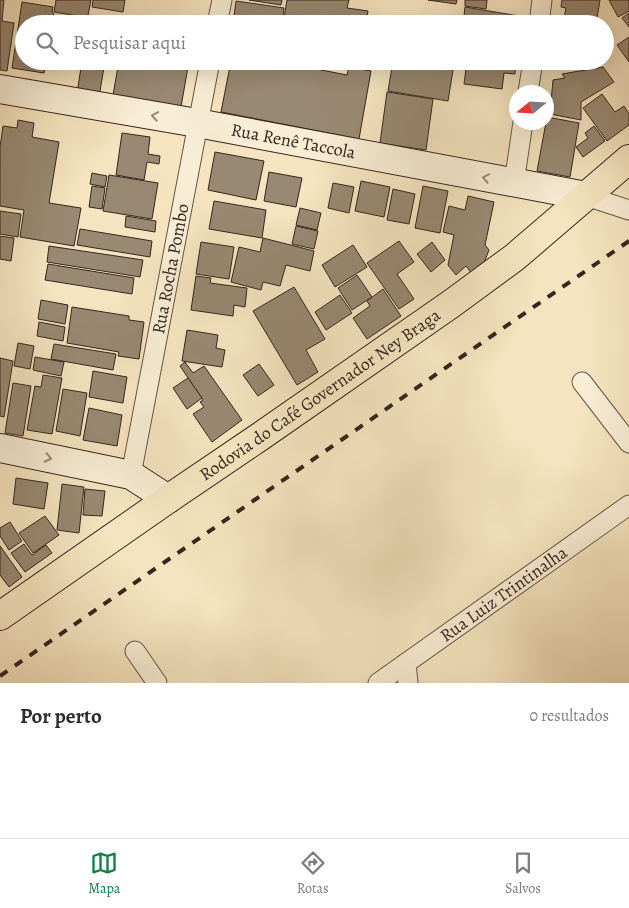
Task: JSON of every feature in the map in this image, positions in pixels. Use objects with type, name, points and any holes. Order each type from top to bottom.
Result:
[{"type":"main road","name":"Rua Renê Taccola","points":[[0,89],[197,123],[586,196]]},
{"type":"main road","name":"Rodovia do Café Governador Ney Braga","points":[[0,616],[459,298],[515,257],[629,159]]},
{"type":"main road","points":[[0,448],[131,475],[168,499]]},
{"type":"street","points":[[219,15],[222,0]]},
{"type":"street","points":[[540,15],[542,0]]},
{"type":"street","name":"Rua Rocha Pombo","points":[[131,475],[208,70]]},
{"type":"street","points":[[529,85],[532,70]]},
{"type":"street","points":[[514,183],[522,130]]},
{"type":"street","points":[[586,196],[629,210]]},
{"type":"street","points":[[582,382],[629,443]]},
{"type":"street","name":"Rua Luiz Trintinalha","points":[[378,683],[629,505]]},
{"type":"street","points":[[135,651],[157,683]]},
{"type":"street","points":[[406,663],[408,683]]},
{"type":"building","points":[[0,0],[4,0],[2,21],[14,23],[7,71],[0,70]]},
{"type":"building","points":[[56,0],[91,0],[88,15],[54,12]]},
{"type":"building","points":[[93,0],[125,0],[123,12],[92,7]]},
{"type":"building","points":[[249,0],[282,0],[281,5]]},
{"type":"building","points":[[287,0],[349,0],[347,8],[368,11],[367,15],[284,15]]},
{"type":"building","points":[[428,0],[457,0],[456,4]]},
{"type":"building","points":[[465,0],[487,0],[486,9],[465,6]]},
{"type":"building","points":[[562,0],[600,0],[598,15],[565,15],[566,8],[561,7]]},
{"type":"building","points":[[609,0],[629,0],[629,11],[618,17]]},
{"type":"building","points":[[236,1],[284,8],[283,15],[234,15]]},
{"type":"building","points":[[22,2],[53,7],[54,15],[20,15]]},
{"type":"building","points":[[465,7],[513,15],[464,15]]},
{"type":"building","points":[[629,13],[629,27],[622,18]]},
{"type":"building","points":[[629,37],[629,62],[617,45]]},
{"type":"building","points":[[15,48],[15,68],[12,68]]},
{"type":"building","points":[[25,70],[44,70],[44,73]]},
{"type":"building","points":[[81,70],[104,70],[99,97],[77,93]]},
{"type":"building","points":[[117,70],[187,70],[181,107],[113,95]]},
{"type":"building","points":[[229,70],[321,70],[347,75],[348,70],[371,71],[359,139],[221,112]]},
{"type":"building","points":[[392,70],[453,70],[448,101],[388,91]]},
{"type":"building","points":[[466,70],[515,70],[515,74],[504,73],[502,89],[464,84]]},
{"type":"building","points":[[585,70],[605,70],[614,82],[581,102],[581,120],[554,115],[553,80],[565,78],[562,74]]},
{"type":"building","points":[[387,92],[433,99],[426,150],[380,143]]},
{"type":"building","points":[[602,94],[615,112],[624,106],[629,114],[629,125],[607,141],[583,108]]},
{"type":"building","points":[[554,118],[579,123],[570,177],[537,171],[545,130],[554,130]]},
{"type":"building","points":[[18,120],[34,123],[32,137],[59,142],[49,203],[81,208],[74,246],[20,237],[24,210],[0,206],[0,147],[3,126],[17,128]]},
{"type":"building","points":[[594,126],[605,141],[583,157],[576,147],[588,138],[585,133]]},
{"type":"building","points":[[122,133],[150,137],[148,154],[160,156],[159,164],[147,162],[144,180],[116,175]]},
{"type":"building","points":[[215,152],[264,161],[256,200],[208,190]]},
{"type":"building","points":[[269,172],[302,178],[296,207],[264,201]]},
{"type":"building","points":[[92,173],[107,176],[105,187],[90,184]]},
{"type":"building","points":[[109,175],[158,183],[152,219],[103,211]]},
{"type":"building","points":[[361,181],[390,187],[384,217],[355,211]]},
{"type":"building","points":[[333,183],[354,187],[349,213],[328,208]]},
{"type":"building","points":[[92,186],[105,188],[102,209],[89,207]]},
{"type":"building","points":[[423,186],[448,191],[440,233],[415,228]]},
{"type":"building","points":[[393,189],[415,194],[409,224],[387,220]]},
{"type":"building","points":[[468,196],[494,202],[485,245],[489,250],[484,263],[472,274],[466,266],[456,275],[448,265],[454,235],[443,232],[449,206],[465,210]]},
{"type":"building","points":[[214,201],[266,210],[262,238],[209,229]]},
{"type":"building","points":[[300,208],[321,213],[317,230],[296,225]]},
{"type":"building","points":[[0,211],[21,214],[18,237],[0,234]]},
{"type":"building","points":[[126,216],[156,221],[155,232],[125,227]]},
{"type":"building","points":[[296,226],[318,231],[314,249],[292,244]]},
{"type":"building","points":[[80,229],[152,241],[150,257],[77,245]]},
{"type":"building","points":[[0,236],[14,238],[11,261],[0,259]]},
{"type":"building","points":[[263,238],[314,251],[310,271],[286,265],[280,286],[263,282],[261,290],[231,282],[239,247],[260,252]]},
{"type":"building","points":[[399,241],[414,262],[397,274],[414,299],[399,309],[367,263]]},
{"type":"building","points":[[201,242],[234,247],[229,279],[196,274]]},
{"type":"building","points":[[432,242],[445,260],[431,272],[417,254]]},
{"type":"building","points":[[353,245],[367,267],[335,287],[322,265]]},
{"type":"building","points":[[49,246],[143,260],[140,277],[47,262]]},
{"type":"building","points":[[48,264],[134,278],[132,294],[45,280]]},
{"type":"building","points":[[357,275],[372,297],[352,310],[338,288]]},
{"type":"building","points":[[196,276],[211,278],[210,283],[247,288],[245,307],[234,305],[233,316],[191,310]]},
{"type":"building","points":[[294,287],[325,339],[306,350],[318,372],[297,385],[253,311]]},
{"type":"building","points":[[383,289],[401,316],[367,339],[353,318],[370,306],[367,301]]},
{"type":"building","points":[[340,295],[352,313],[326,330],[315,312]]},
{"type":"building","points":[[41,300],[68,305],[65,324],[38,319]]},
{"type":"building","points":[[72,307],[129,316],[129,320],[144,322],[139,359],[118,356],[119,352],[67,343]]},
{"type":"building","points":[[39,322],[65,327],[63,341],[37,336]]},
{"type":"building","points":[[187,330],[218,335],[216,348],[225,350],[222,367],[182,361]]},
{"type":"building","points":[[18,343],[34,346],[30,369],[14,366]]},
{"type":"building","points":[[54,344],[116,354],[113,370],[51,359]]},
{"type":"building","points":[[35,357],[64,362],[61,376],[33,370]]},
{"type":"building","points":[[0,358],[13,361],[4,417],[0,416]]},
{"type":"building","points":[[185,362],[193,373],[204,366],[242,420],[212,442],[193,414],[204,407],[200,402],[203,400],[180,366]]},
{"type":"building","points":[[259,364],[274,385],[258,396],[243,375]]},
{"type":"building","points":[[93,371],[127,377],[123,403],[89,397]]},
{"type":"building","points":[[43,375],[62,378],[52,434],[27,430],[35,386],[41,387]]},
{"type":"building","points":[[188,378],[202,398],[187,409],[173,388]]},
{"type":"building","points":[[13,383],[31,386],[23,436],[5,433]]},
{"type":"building","points":[[63,389],[87,393],[80,436],[56,431]]},
{"type":"building","points":[[89,408],[122,415],[117,446],[83,440]]},
{"type":"building","points":[[16,478],[48,483],[44,509],[13,504]]},
{"type":"building","points":[[62,484],[84,487],[79,533],[57,530]]},
{"type":"building","points":[[85,489],[105,491],[102,516],[83,515]]},
{"type":"building","points":[[45,516],[59,535],[33,553],[19,533]]},
{"type":"building","points":[[10,522],[22,541],[9,550],[0,536],[0,528]]},
{"type":"building","points":[[24,544],[32,555],[46,545],[52,553],[25,572],[11,553]]},
{"type":"building","points":[[0,546],[22,577],[9,587],[0,575]]},
{"type":"railway","points":[[0,676],[629,241]]}]
